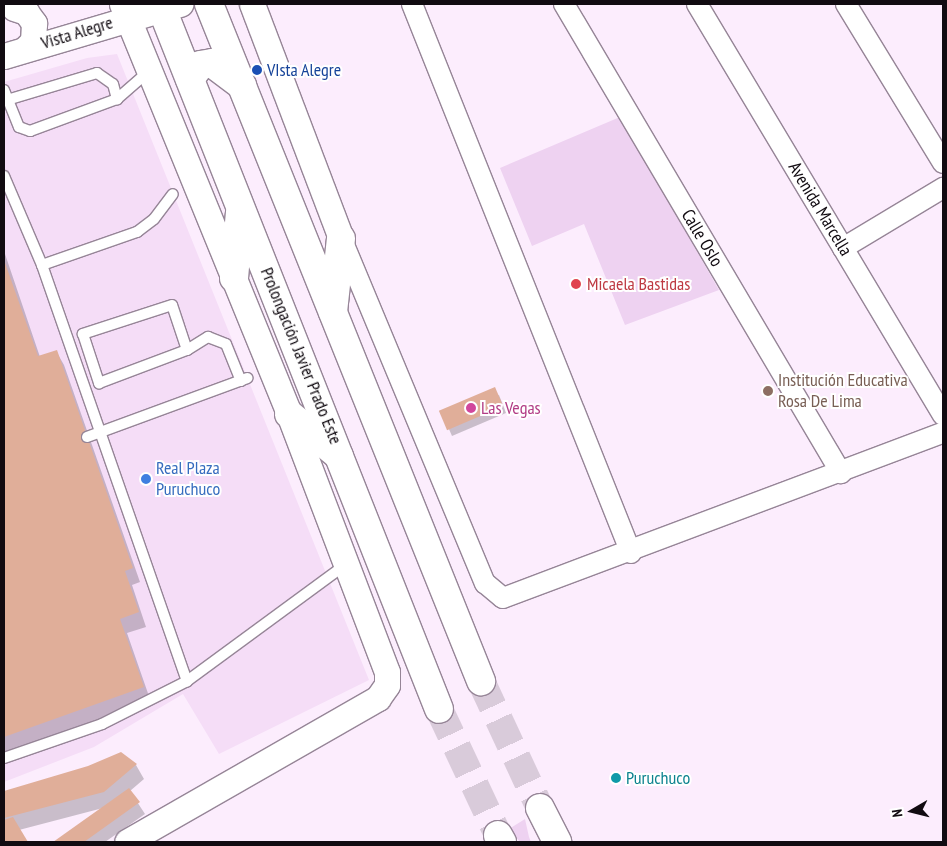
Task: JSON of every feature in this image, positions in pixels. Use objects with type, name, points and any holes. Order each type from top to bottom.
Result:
[{"type":"main road","points":[[209,4],[481,681]]},
{"type":"main road","name":"Prolongación Javier Prado Este","points":[[167,5],[190,79],[342,459],[439,709]]},
{"type":"main road","points":[[190,79],[195,68],[212,63],[243,87]]},
{"type":"main road","points":[[234,278],[240,205]]},
{"type":"main road","points":[[333,316],[341,238]]},
{"type":"main road","points":[[289,414],[342,459]]},
{"type":"main road","points":[[540,808],[557,842]]},
{"type":"street","points":[[252,4],[341,238],[485,583],[495,594],[510,596],[630,553],[943,433]]},
{"type":"street","points":[[412,4],[630,553]]},
{"type":"street","name":"Calle Oslo","points":[[564,4],[841,473]]},
{"type":"street","name":"Avenida Marcella","points":[[697,4],[943,415]]},
{"type":"street","points":[[846,4],[943,163]]},
{"type":"street","name":"Vista Alegre","points":[[14,52],[125,11],[167,5]]},
{"type":"street","points":[[14,52],[35,35],[34,22],[26,12],[15,8]]},
{"type":"street","name":"Prolongación Javier Prado Este","points":[[125,11],[289,414],[387,672],[387,685],[378,698],[127,842]]},
{"type":"street","points":[[843,248],[943,188]]},
{"type":"lane","points":[[117,99],[113,84],[97,73],[5,95],[19,127],[30,131],[117,99],[149,70]]},
{"type":"lane","points":[[4,176],[7,189],[42,265],[187,681]]},
{"type":"lane","points":[[42,265],[137,232],[154,219],[173,194]]},
{"type":"lane","points":[[87,436],[244,379],[226,344],[208,337],[187,350],[99,383],[83,334],[172,304],[187,350]]},
{"type":"lane","points":[[4,758],[102,724],[187,681],[346,564]]},
{"type":"shaded area","name":"Real Plaza Puruchuco","points":[[117,54],[369,680],[219,754],[183,694],[94,747],[4,782],[4,82],[87,58]]},
{"type":"shaded area","points":[[620,117],[719,290],[625,325],[584,224],[532,246],[500,168]]},
{"type":"shaded area","points":[[525,819],[531,842],[520,842],[509,829]]},
{"type":"building","points":[[4,260],[38,356],[57,350],[133,568],[125,571],[139,612],[120,619],[144,687],[4,737]]},
{"type":"building","name":"Las Vegas","points":[[495,387],[503,406],[447,430],[439,411]]},
{"type":"building","points":[[121,752],[137,764],[104,792],[4,818],[4,791],[88,766]]},
{"type":"building","points":[[129,788],[140,802],[84,842],[53,842]]},
{"type":"building","points":[[13,817],[28,842],[4,842],[4,820]]},
{"type":"tunnel","points":[[481,681],[540,808]]},
{"type":"tunnel","points":[[439,709],[498,835]]},
{"type":"place","name":"VIsta Alegre","points":[[257,70]]},
{"type":"place","name":"Micaela Bastidas","points":[[576,284]]},
{"type":"place","name":"Institución Educativa Rosa De Lima","points":[[768,391]]},
{"type":"place","name":"Las Vegas","points":[[471,408]]},
{"type":"place","name":"Real Plaza Puruchuco","points":[[146,479]]},
{"type":"place","name":"Puruchuco","points":[[616,778]]}]
